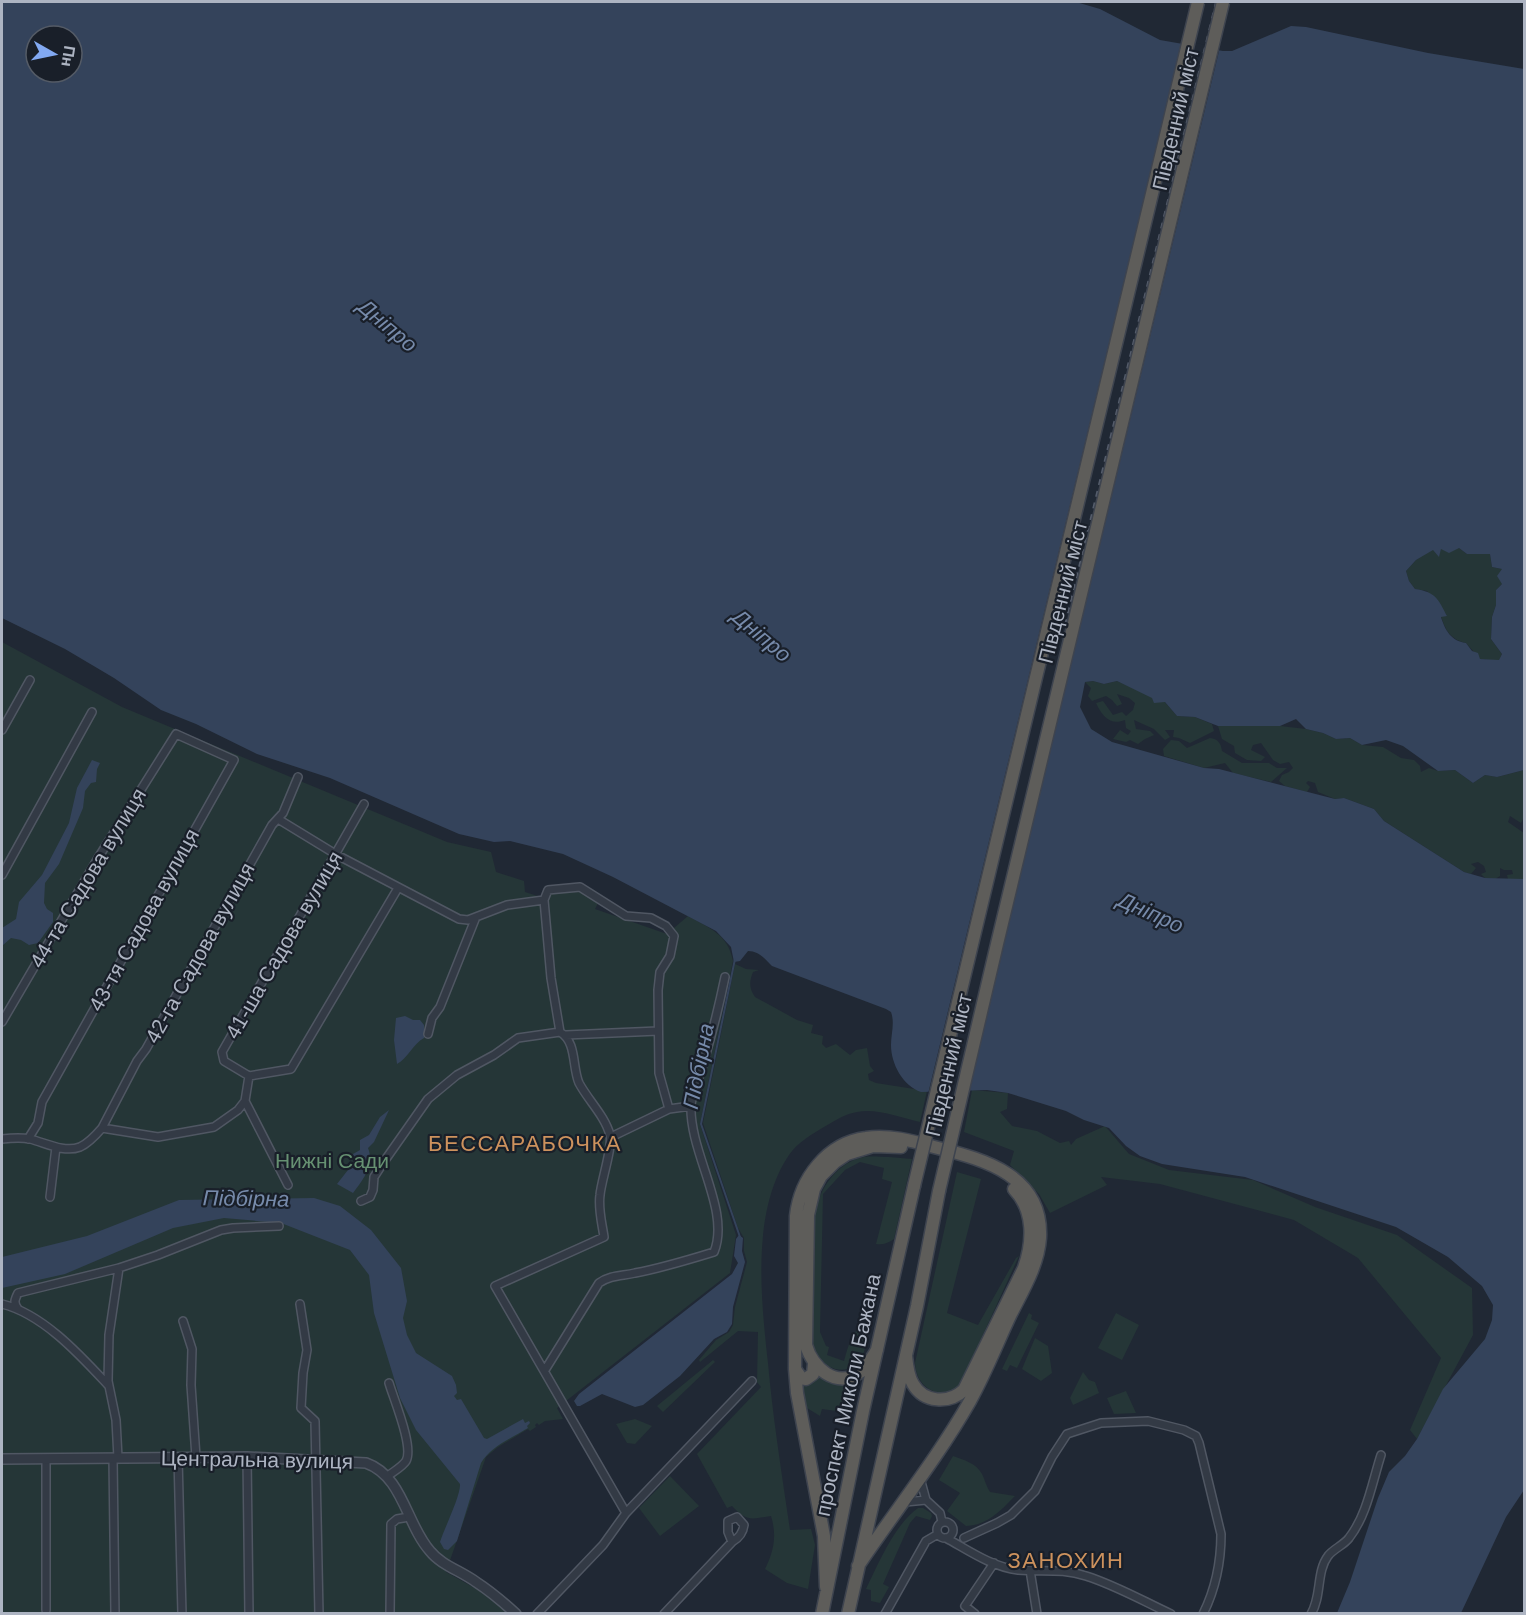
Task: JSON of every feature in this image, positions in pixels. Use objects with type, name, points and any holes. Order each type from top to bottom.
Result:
[{"type":"highway","name":"Південний міст","points":[[914,1186],[1198,2]]},
{"type":"highway","name":"Південний міст","points":[[906,1356],[939,1191],[1224,2]]},
{"type":"highway","points":[[826,1587],[824,1536],[799,1404],[795,1369],[794,1279],[798,1199],[812,1171],[825,1157],[853,1141],[867,1137],[897,1139],[971,1156],[995,1165],[1013,1178],[1030,1198],[1037,1213],[1040,1239],[1035,1261],[970,1400],[920,1478],[858,1566]]},
{"type":"highway","points":[[877,1350],[860,1372],[846,1378],[820,1371],[814,1364],[806,1345],[808,1215],[814,1189],[821,1176],[834,1162],[860,1148],[873,1146],[922,1151],[981,1167],[1005,1180],[1017,1192],[1025,1205],[1029,1218],[1030,1252],[1024,1268],[970,1380],[958,1396],[941,1400],[925,1395],[916,1389],[906,1356]]},
{"type":"highway","name":"проспект Миколи Бажана","points":[[822,1614],[914,1186]]},
{"type":"highway","points":[[848,1614],[906,1356]]},
{"type":"highway","points":[[795,1369],[801,1378],[807,1379],[813,1374],[814,1364]]},
{"type":"street","points":[[2,730],[30,680]]},
{"type":"street","points":[[2,875],[92,712]]},
{"type":"street","name":"44-та Садова вулиця","points":[[2,1023],[98,858],[176,734]]},
{"type":"street","name":"43-тя Садова вулиця","points":[[28,1139],[38,1123],[42,1102],[234,760],[176,734]]},
{"type":"street","name":"42-га Садова вулиця","points":[[102,1128],[137,1061],[267,836],[283,813],[298,777]]},
{"type":"street","name":"41-ша Садова вулиця","points":[[249,1076],[224,1061],[222,1052],[272,961],[364,804]]},
{"type":"street","points":[[278,819],[336,855],[459,919],[468,920],[507,905],[544,900]]},
{"type":"street","points":[[626,1513],[495,1286],[604,1237],[599,1205],[611,1137],[596,1107],[579,1081],[575,1060],[563,1033],[551,978],[544,900],[548,890],[580,887],[626,916],[651,918],[666,926],[674,936],[670,956],[660,972],[658,1031],[659,1073],[669,1109]]},
{"type":"street","points":[[2,1139],[16,1137],[56,1147],[80,1147],[91,1140],[102,1128],[158,1137],[221,1125],[245,1101],[249,1076],[291,1069],[398,888]]},
{"type":"street","points":[[428,1034],[432,1018],[440,1007],[477,917]]},
{"type":"street","points":[[545,1370],[599,1283],[606,1277],[633,1274],[714,1252],[718,1240],[719,1222],[694,1140],[691,1106],[720,1004],[725,977]]},
{"type":"street","points":[[361,1201],[370,1197],[374,1177],[428,1099],[456,1075],[494,1055],[518,1038],[563,1033],[658,1031]]},
{"type":"street","points":[[245,1101],[288,1185]]},
{"type":"street","points":[[611,1137],[669,1109],[691,1106]]},
{"type":"street","points":[[50,1197],[56,1147]]},
{"type":"street","points":[[15,1308],[18,1293],[119,1268],[220,1230],[279,1226]]},
{"type":"street","points":[[115,1614],[116,1420],[108,1382],[109,1335],[119,1268]]},
{"type":"street","points":[[2,1304],[15,1308],[68,1342],[110,1386]]},
{"type":"street","points":[[300,1304],[307,1350],[300,1400],[301,1408],[315,1421],[319,1614]]},
{"type":"street","points":[[183,1321],[192,1349],[191,1385],[196,1456]]},
{"type":"street","points":[[537,1614],[603,1545],[626,1513],[752,1381]]},
{"type":"street","points":[[389,1383],[409,1444],[408,1458],[388,1476],[409,1518],[420,1538],[438,1559],[475,1581],[516,1614]]},
{"type":"street","points":[[964,1538],[1011,1515],[1035,1491],[1052,1457],[1067,1434],[1101,1424],[1148,1421],[1184,1430],[1196,1436],[1199,1443],[1221,1534],[1221,1549],[1211,1598],[1203,1614]]},
{"type":"street","points":[[1311,1614],[1321,1584],[1320,1573],[1328,1556],[1348,1540],[1360,1520],[1381,1455]]},
{"type":"street","name":"Центральна вулиця","points":[[2,1459],[196,1456],[317,1460],[366,1463],[388,1476]]},
{"type":"street","points":[[178,1457],[182,1614]]},
{"type":"street","points":[[247,1457],[249,1614]]},
{"type":"street","points":[[46,1459],[46,1610]]},
{"type":"street","points":[[920,1478],[926,1500],[939,1513],[942,1522]]},
{"type":"street","points":[[902,1503],[919,1499],[926,1500]]},
{"type":"street","points":[[390,1614],[391,1524],[397,1519],[409,1518]]},
{"type":"street","points":[[942,1522],[949,1523],[964,1538],[969,1550]]},
{"type":"street","points":[[938,1534],[937,1527],[942,1522]]},
{"type":"street","points":[[946,1538],[952,1534],[952,1527]]},
{"type":"street","points":[[938,1534],[994,1563],[1009,1568],[1061,1570],[1087,1576],[1171,1614]]},
{"type":"street","points":[[885,1614],[926,1541],[938,1534]]},
{"type":"street","points":[[664,1614],[732,1542]]},
{"type":"street","points":[[975,1614],[965,1606],[994,1563]]},
{"type":"street","points":[[1030,1570],[1037,1614]]},
{"type":"green space","points":[[1441,548],[1459,548],[1467,554],[1490,554],[1492,567],[1502,569],[1502,584],[1496,590],[1491,639],[1502,654],[1499,661],[1480,659],[1466,643],[1453,637],[1444,626],[1441,616],[1447,616],[1427,591],[1415,589],[1409,581],[1406,571],[1416,560],[1433,549],[1439,556]]},
{"type":"green space","name":"Нижні Сади","points":[[2,642],[122,707],[447,842],[491,852],[496,872],[524,881],[525,892],[547,899],[548,892],[565,893],[567,890],[583,893],[598,903],[595,909],[667,934],[688,916],[710,928],[727,944],[733,961],[700,1124],[736,1235],[730,1273],[557,1408],[563,1419],[545,1421],[539,1425],[537,1423],[536,1427],[530,1431],[528,1429],[486,1457],[446,1572],[480,1591],[507,1613],[2,1613]]},
{"type":"green space","points":[[1093,681],[1104,684],[1117,681],[1165,702],[1177,716],[1195,717],[1212,724],[1214,731],[1190,743],[1173,737],[1174,730],[1165,730],[1170,737],[1165,740],[1154,729],[1134,720],[1136,729],[1150,731],[1154,735],[1138,744],[1130,740],[1126,742],[1113,739],[1120,730],[1128,735],[1131,731],[1126,728],[1125,720],[1115,722],[1107,719],[1096,703],[1103,701],[1113,715],[1122,712],[1126,716],[1133,710],[1135,703],[1117,694],[1122,704],[1117,706],[1106,696],[1092,701],[1088,696],[1091,688],[1085,682]]},
{"type":"green space","points":[[1218,726],[1280,726],[1306,729],[1336,739],[1350,738],[1362,745],[1383,747],[1401,758],[1414,760],[1420,766],[1421,772],[1429,768],[1438,771],[1455,770],[1473,783],[1485,775],[1497,777],[1524,770],[1524,817],[1521,823],[1510,816],[1508,822],[1524,833],[1524,879],[1508,879],[1507,875],[1513,874],[1512,870],[1500,868],[1500,876],[1495,879],[1485,878],[1481,874],[1486,872],[1484,866],[1478,862],[1471,864],[1476,868],[1471,874],[1464,872],[1384,821],[1374,809],[1344,798],[1335,799],[1318,792],[1315,783],[1308,781],[1306,783],[1310,787],[1307,792],[1285,786],[1279,781],[1282,775],[1293,768],[1289,762],[1280,764],[1273,760],[1261,743],[1253,745],[1251,750],[1265,757],[1261,761],[1247,760],[1235,753],[1234,746],[1222,739]]},
{"type":"green space","points":[[1210,738],[1219,742],[1222,751],[1242,763],[1269,763],[1277,768],[1287,768],[1271,782],[1233,773],[1225,763],[1204,768],[1164,756],[1163,749],[1171,740],[1179,741],[1187,748]]},
{"type":"green space","points":[[735,964],[746,969],[759,970],[753,972],[750,982],[755,997],[797,1020],[813,1025],[811,1033],[823,1036],[822,1044],[826,1048],[836,1044],[850,1055],[856,1050],[867,1048],[870,1066],[874,1071],[868,1074],[869,1080],[927,1091],[920,1122],[881,1112],[857,1112],[840,1118],[810,1136],[789,1155],[777,1177],[769,1202],[762,1256],[765,1338],[790,1530],[811,1529],[815,1545],[808,1589],[787,1583],[765,1569],[774,1543],[771,1516],[750,1518],[742,1515],[732,1506],[727,1508],[697,1454],[761,1387],[757,1382],[758,1332],[738,1331],[700,1362],[699,1360],[716,1340],[729,1332],[733,1325],[735,1307],[747,1262],[744,1238],[738,1228],[703,1123]]},
{"type":"green space","points":[[972,1090],[1008,1093],[1007,1109],[1000,1112],[1012,1126],[1037,1131],[1060,1143],[1069,1141],[1071,1145],[1076,1139],[1105,1126],[1129,1154],[1169,1170],[1253,1180],[1315,1207],[1397,1235],[1472,1288],[1473,1335],[1417,1439],[1410,1430],[1441,1358],[1358,1258],[1294,1220],[1160,1184],[1101,1177],[1107,1185],[1050,1213],[1039,1194],[1010,1165],[1014,1151],[964,1132]]},
{"type":"green space","points":[[864,1157],[912,1159],[894,1239],[890,1242],[876,1244],[892,1182],[882,1179],[884,1168],[860,1162],[845,1170],[823,1194],[820,1332],[826,1346],[829,1347],[827,1355],[844,1361],[856,1331],[864,1325],[870,1326],[861,1359],[856,1365],[844,1370],[831,1368],[815,1353],[812,1341],[817,1203],[831,1177],[846,1164]]},
{"type":"green space","points":[[957,1172],[981,1179],[947,1313],[978,1325],[1019,1256],[960,1385],[952,1390],[937,1392],[924,1385],[916,1372],[915,1363]]},
{"type":"green space","points":[[1029,1313],[1032,1315],[1031,1319],[1039,1323],[1017,1368],[1010,1365],[1007,1371],[1002,1369]]},
{"type":"green space","points":[[1116,1313],[1139,1325],[1122,1360],[1098,1348]]},
{"type":"green space","points":[[1035,1338],[1048,1346],[1052,1373],[1041,1381],[1022,1369]]},
{"type":"green space","points":[[713,1360],[715,1362],[663,1412],[657,1406]]},
{"type":"green space","points":[[1083,1372],[1089,1380],[1095,1382],[1099,1393],[1073,1405],[1070,1398]]},
{"type":"green space","points":[[817,1375],[836,1383],[852,1382],[843,1420],[843,1412],[822,1409],[820,1416],[807,1408],[801,1382]]},
{"type":"green space","points":[[1126,1391],[1136,1413],[1114,1414],[1107,1398]]},
{"type":"green space","points":[[635,1419],[652,1426],[635,1444],[627,1443],[616,1424]]},
{"type":"green space","points":[[953,1456],[976,1467],[982,1474],[990,1492],[1015,1496],[987,1520],[966,1526],[947,1511],[960,1493],[939,1480]]},
{"type":"green space","points":[[670,1476],[699,1506],[660,1536],[639,1508]]},
{"type":"green space","points":[[918,1508],[931,1513],[930,1520],[916,1516],[910,1523],[883,1584],[889,1587],[880,1603],[871,1601],[871,1590],[866,1589],[882,1557],[902,1524]]},
{"type":"water","name":"Дніпро","points":[[2,2],[1076,2],[1100,9],[1160,40],[1223,51],[1232,51],[1291,26],[1524,69],[1524,770],[1497,777],[1485,775],[1473,783],[1455,770],[1438,771],[1403,746],[1386,740],[1362,745],[1350,738],[1336,739],[1306,729],[1296,719],[1280,726],[1218,726],[1195,717],[1177,716],[1165,702],[1154,703],[1152,698],[1117,681],[1104,684],[1093,681],[1085,682],[1080,707],[1091,729],[1112,742],[1204,768],[1219,769],[1335,799],[1344,798],[1374,809],[1384,821],[1464,872],[1485,878],[1524,879],[1524,1490],[1506,1517],[1461,1613],[1337,1613],[1389,1472],[1405,1456],[1417,1439],[1443,1389],[1485,1339],[1492,1320],[1493,1305],[1482,1286],[1448,1257],[1396,1227],[1245,1177],[1162,1164],[1140,1156],[1126,1146],[1109,1128],[1066,1111],[1008,1093],[987,1090],[921,1092],[904,1080],[893,1060],[892,1016],[891,1012],[886,1009],[772,966],[755,952],[748,951],[740,961],[734,962],[731,947],[716,931],[613,877],[563,854],[510,841],[494,842],[459,834],[330,778],[257,754],[196,724],[161,710],[114,678],[65,649],[2,618]],"holes":[[[1459,548],[1467,554],[1490,554],[1492,567],[1502,569],[1497,576],[1502,584],[1496,590],[1491,639],[1502,654],[1499,660],[1480,659],[1478,653],[1472,651],[1466,643],[1456,640],[1443,622],[1441,617],[1447,616],[1438,601],[1432,594],[1415,589],[1409,581],[1406,571],[1416,560],[1433,550],[1439,557],[1441,549],[1449,553]]]},
{"type":"water","points":[[92,760],[100,763],[96,782],[91,783],[85,791],[83,808],[59,864],[45,883],[44,903],[53,913],[53,922],[38,943],[29,945],[11,938],[2,946],[2,928],[16,919],[19,902],[42,875],[69,823],[77,788]]},
{"type":"water","points":[[405,1016],[413,1020],[420,1020],[424,1025],[424,1038],[397,1064],[394,1040],[396,1018]]},
{"type":"water","points":[[389,1110],[374,1142],[368,1148],[370,1160],[367,1172],[353,1193],[337,1184],[355,1161],[353,1154],[360,1150],[360,1140],[369,1135],[380,1117]]},
{"type":"water","points":[[314,1198],[340,1206],[371,1230],[401,1268],[407,1301],[403,1318],[407,1335],[416,1353],[452,1376],[457,1393],[454,1396],[457,1400],[461,1399],[484,1438],[487,1439],[523,1419],[525,1423],[529,1421],[530,1423],[528,1428],[490,1452],[481,1463],[457,1541],[448,1550],[444,1549],[440,1542],[460,1484],[416,1430],[400,1398],[374,1313],[369,1275],[350,1250],[281,1223],[224,1218],[173,1228],[65,1274],[2,1288],[2,1257],[87,1236],[179,1200]]},
{"type":"water","points":[[739,1235],[743,1238],[742,1251],[745,1262],[733,1307],[732,1324],[727,1332],[714,1339],[680,1376],[643,1405],[635,1407],[602,1394],[577,1406],[574,1401],[579,1394],[732,1274],[738,1263],[734,1256],[736,1239]]},
{"type":"pier","points":[[1182,41],[1220,47],[969,1093],[928,1094]]},
{"type":"waterway","name":"Підбірна","points":[[735,959],[701,1124],[740,1237]]},
{"type":"railway","points":[[1065,625],[1216,2]]},
{"type":"district","name":"БЕССАРАБОЧКА","points":[[525,1143]]},
{"type":"district","name":"ЗАНОХИН","points":[[1066,1560]]}]
